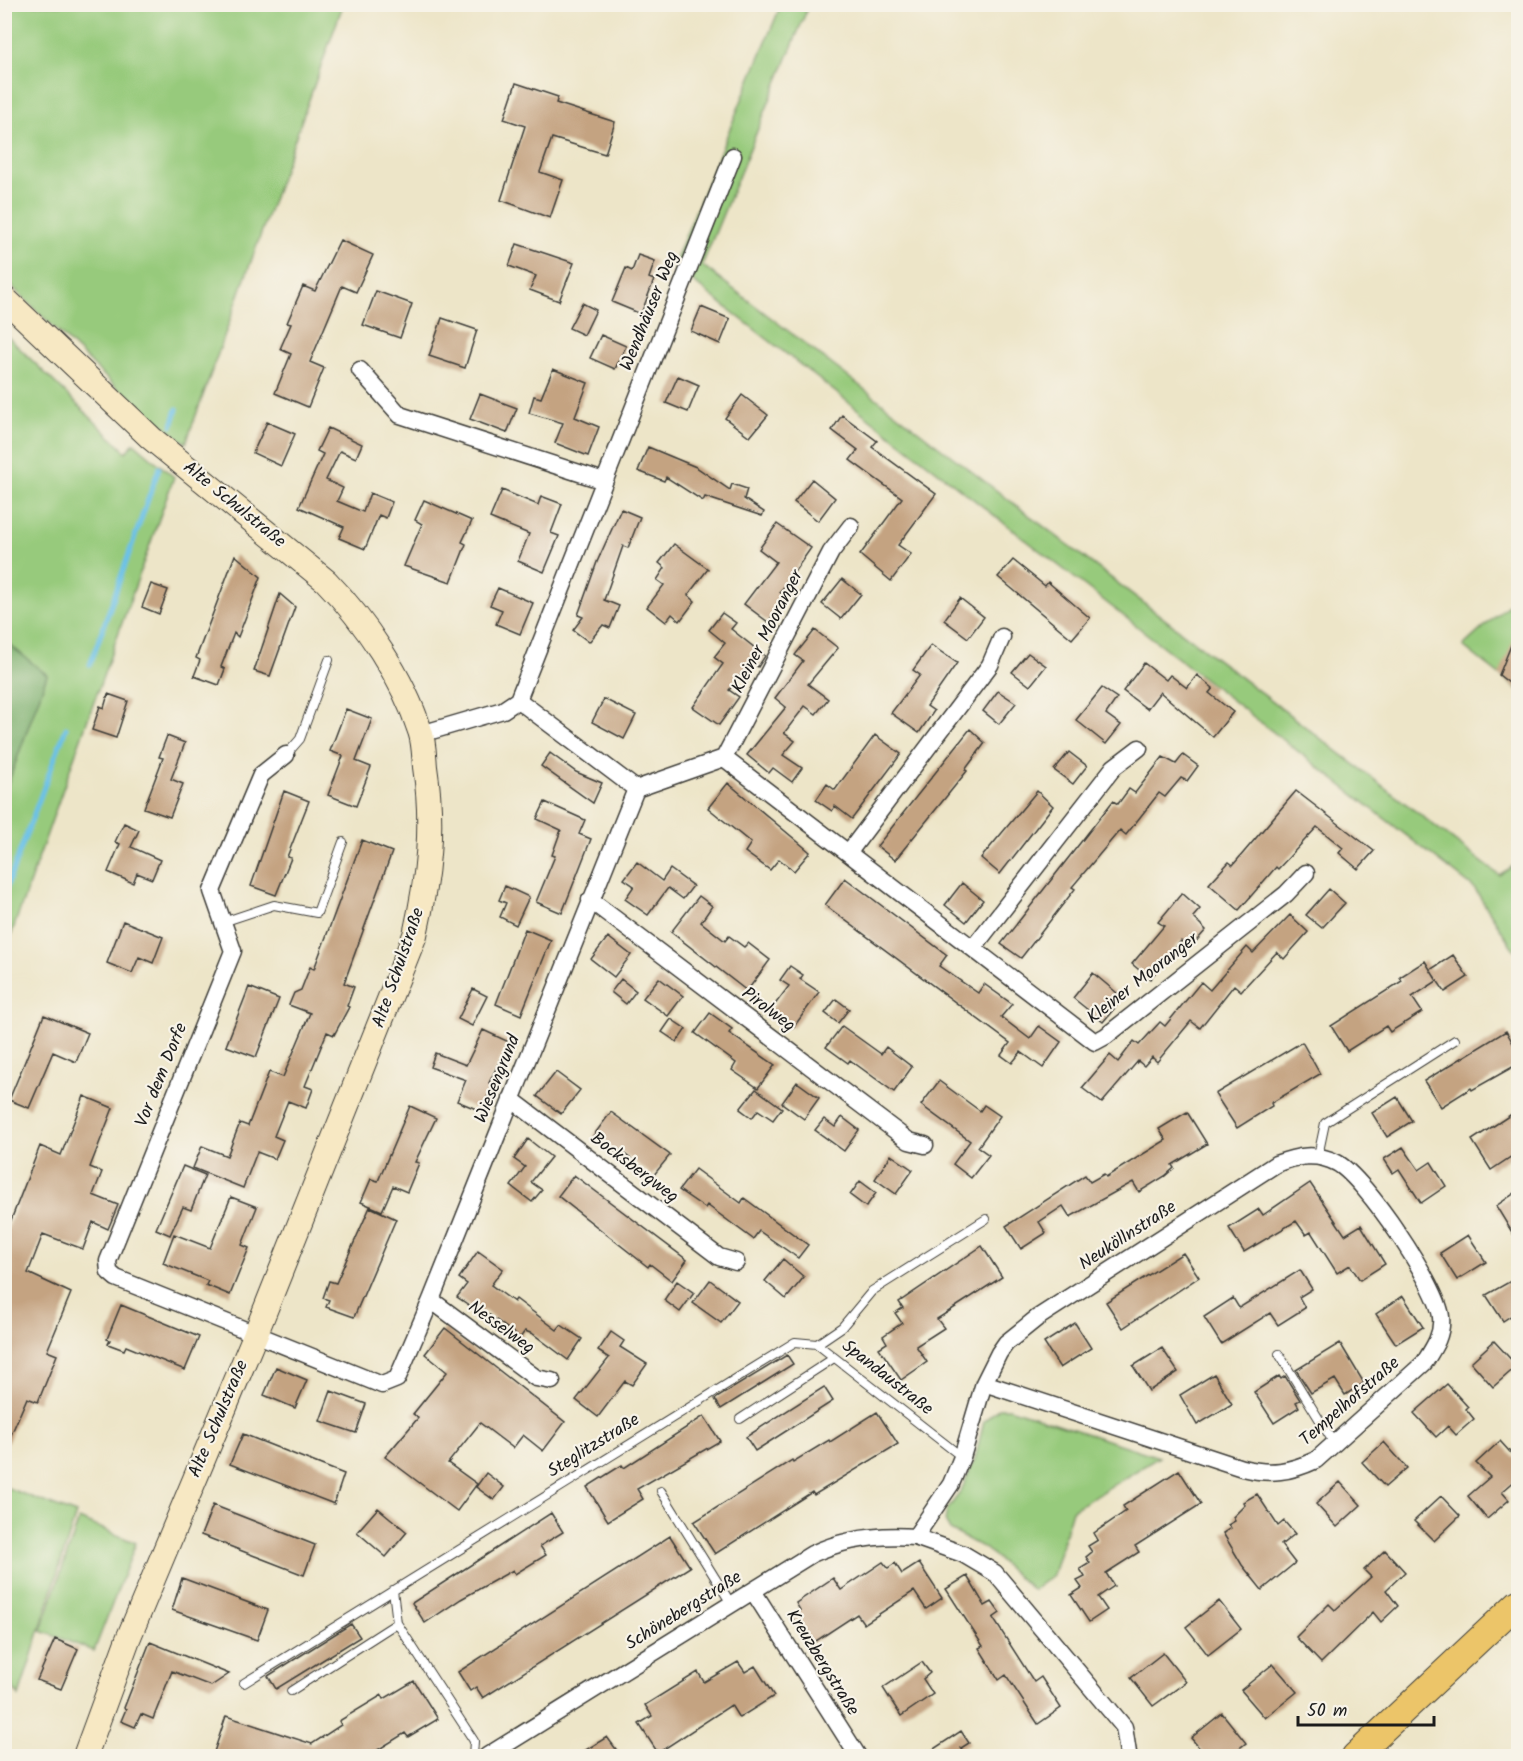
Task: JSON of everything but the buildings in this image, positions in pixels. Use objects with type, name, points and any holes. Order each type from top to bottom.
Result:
[{"type":"main road","points":[[1355,1756],[1518,1603]]},
{"type":"street","name":"Wendhäuser Weg","points":[[518,700],[733,156]]},
{"type":"street","name":"Alte Schulstraße","points":[[4,298],[151,438],[326,582],[352,608],[402,691],[421,734],[428,782],[427,884],[415,935],[256,1333],[128,1639],[85,1756]]},
{"type":"street","points":[[360,370],[400,415],[604,481]]},
{"type":"street","name":"Kleiner Mooranger","points":[[851,526],[831,552],[724,758],[1095,1042],[1286,894],[1306,873]]},
{"type":"street","points":[[849,852],[990,665],[1002,637]]},
{"type":"street","points":[[421,734],[503,710],[518,700],[636,789],[724,758]]},
{"type":"street","points":[[973,948],[1114,767],[1139,748]]},
{"type":"street","name":"Vor dem Dorfe","points":[[256,1333],[116,1278],[109,1272],[108,1260],[233,951],[212,891],[261,775],[286,755]]},
{"type":"street","name":"Wiesengrund","points":[[256,1333],[382,1385],[397,1379],[431,1300],[636,789]]},
{"type":"street","name":"Pirolweg","points":[[591,900],[909,1141],[925,1145]]},
{"type":"street","name":"Bocksbergweg","points":[[511,1099],[719,1257],[736,1262]]},
{"type":"street","name":"Neuköllnstraße","points":[[984,1383],[1006,1343],[1037,1318],[1276,1164],[1298,1156],[1318,1156]]},
{"type":"street","name":"Tempelhofstraße","points":[[984,1383],[1260,1472],[1295,1470],[1316,1460],[1424,1363],[1434,1348],[1440,1331],[1441,1316],[1434,1295],[1373,1197],[1338,1163],[1318,1156]]},
{"type":"street","name":"Nesselweg","points":[[431,1300],[536,1378],[552,1381]]},
{"type":"street","points":[[915,1537],[951,1484],[962,1457],[984,1383]]},
{"type":"street","name":"Schönebergstraße","points":[[487,1756],[753,1591],[832,1545],[880,1536],[915,1537],[963,1554],[995,1573],[1124,1727],[1128,1753]]},
{"type":"street","name":"Kreuzbergstraße","points":[[753,1591],[858,1756]]},
{"type":"lane","points":[[286,755],[300,740],[329,660]]},
{"type":"lane","points":[[223,922],[274,904],[317,913],[343,842]]},
{"type":"lane","points":[[1318,1156],[1325,1123],[1455,1040]]},
{"type":"lane","name":"Spandaustraße","points":[[962,1457],[817,1344],[842,1327],[872,1291],[986,1219]]},
{"type":"lane","name":"Steglitzstraße","points":[[244,1683],[795,1342],[817,1344]]},
{"type":"lane","points":[[1279,1354],[1335,1445]]},
{"type":"lane","points":[[740,1419],[834,1358]]},
{"type":"lane","points":[[661,1491],[732,1605]]},
{"type":"lane","points":[[393,1590],[397,1623],[474,1741],[473,1756]]},
{"type":"lane","points":[[291,1691],[397,1623]]},
{"type":"green space","points":[[4,5],[343,5],[186,443],[131,402],[5,280]]},
{"type":"green space","points":[[781,5],[809,5],[702,265],[1499,875],[1518,863],[1518,899],[1514,902],[1518,908],[1518,956],[1474,888],[673,266]]},
{"type":"green space","points":[[5,334],[126,452],[134,443],[174,477],[5,952],[5,792],[47,675],[5,641]]},
{"type":"green space","points":[[1518,596],[1518,690],[1463,646]]},
{"type":"green space","points":[[5,641],[47,675],[5,792]]},
{"type":"green space","points":[[999,1408],[1009,1408],[1159,1457],[1072,1510],[1053,1575],[1033,1590],[986,1549],[950,1530],[945,1521],[947,1510],[961,1491],[975,1459],[984,1421]]},
{"type":"green space","points":[[5,1487],[76,1514],[19,1696],[5,1677]]},
{"type":"green space","points":[[79,1519],[136,1543],[94,1651],[41,1631]]},
{"type":"waterway","points":[[172,426],[177,409]]},
{"type":"waterway","points":[[90,665],[159,468]]},
{"type":"waterway","points":[[4,894],[66,728]]}]
